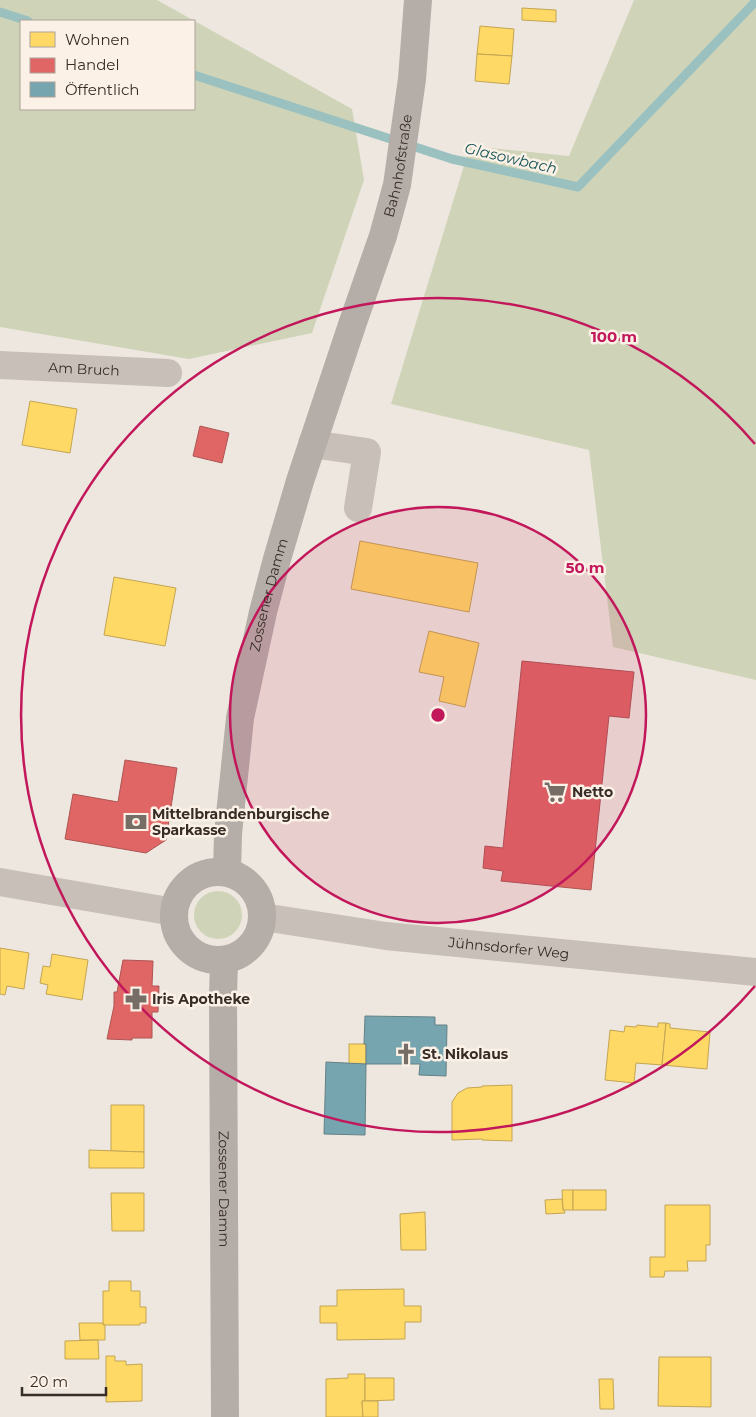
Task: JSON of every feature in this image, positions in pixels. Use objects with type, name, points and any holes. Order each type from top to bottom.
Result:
[{"type":"main road","name":"Bahnhofstraße","points":[[352,325],[383,236],[397,185],[412,79],[418,0]]},
{"type":"main road","name":"Zossener Damm","points":[[227,872],[228,834],[240,718],[263,612],[312,444],[352,325]]},
{"type":"main road","points":[[212,872],[227,872],[242,878],[253,888],[260,902],[263,917],[261,929],[255,941],[247,950],[236,957],[224,960],[210,960],[198,956],[187,948],[179,938],[174,912],[178,897],[186,885],[198,876],[212,872]]},
{"type":"main road","name":"Zossener Damm","points":[[224,960],[225,1417]]},
{"type":"street","name":"Am Bruch","points":[[0,365],[168,373]]},
{"type":"street","points":[[312,444],[367,452],[358,508]]},
{"type":"street","points":[[0,882],[174,912]]},
{"type":"street","name":"Jühnsdorfer Weg","points":[[263,917],[386,936],[756,972]]},
{"type":"green space","points":[[0,0],[157,0],[193,20],[20,20],[20,110],[195,110],[195,21],[352,109],[364,180],[312,333],[189,359],[0,327]]},
{"type":"green space","points":[[634,0],[756,0],[756,680],[613,647],[589,450],[391,404],[470,146],[569,156]]},
{"type":"green space","points":[[218,891],[227,893],[235,898],[240,906],[242,915],[240,924],[235,932],[227,937],[218,939],[209,937],[201,932],[196,924],[194,915],[196,906],[201,898],[209,893]]},
{"type":"building: Wohnen","points":[[522,8],[556,10],[556,22],[522,20]]},
{"type":"building: Wohnen","points":[[480,26],[514,29],[512,56],[477,54]]},
{"type":"building: Wohnen","points":[[477,54],[512,56],[509,84],[475,81]]},
{"type":"building: Wohnen","points":[[30,401],[77,409],[70,453],[22,445]]},
{"type":"building: Wohnen","points":[[360,541],[478,563],[469,612],[351,589]]},
{"type":"building: Wohnen","points":[[114,577],[176,588],[165,646],[104,635]]},
{"type":"building: Wohnen","points":[[429,631],[479,643],[465,707],[439,701],[444,677],[419,672]]},
{"type":"building: Wohnen","points":[[0,948],[29,953],[24,989],[7,986],[5,995],[0,994]]},
{"type":"building: Wohnen","points":[[52,954],[88,960],[82,1000],[46,994],[48,985],[40,983],[43,966],[50,967]]},
{"type":"building: Wohnen","points":[[658,1023],[666,1023],[662,1065],[636,1063],[634,1083],[605,1080],[610,1030],[624,1032],[625,1026],[658,1027]]},
{"type":"building: Wohnen","points":[[666,1023],[670,1024],[670,1028],[710,1032],[707,1069],[662,1065]]},
{"type":"building: Wohnen","points":[[349,1044],[366,1044],[366,1064],[349,1064]]},
{"type":"building: Wohnen","points":[[512,1085],[512,1141],[452,1140],[452,1102],[458,1093],[467,1088]]},
{"type":"building: Wohnen","points":[[111,1105],[144,1105],[144,1152],[111,1151]]},
{"type":"building: Wohnen","points":[[89,1150],[144,1152],[144,1168],[89,1168]]},
{"type":"building: Wohnen","points":[[562,1190],[573,1190],[573,1210],[563,1210]]},
{"type":"building: Wohnen","points":[[573,1190],[606,1190],[606,1210],[573,1210]]},
{"type":"building: Wohnen","points":[[111,1193],[144,1193],[144,1231],[112,1231]]},
{"type":"building: Wohnen","points":[[562,1199],[565,1213],[546,1214],[545,1200]]},
{"type":"building: Wohnen","points":[[665,1205],[710,1205],[710,1245],[706,1245],[706,1261],[687,1261],[688,1271],[665,1271],[664,1277],[650,1277],[650,1257],[665,1257]]},
{"type":"building: Wohnen","points":[[425,1212],[426,1250],[401,1250],[400,1214]]},
{"type":"building: Wohnen","points":[[109,1281],[131,1281],[131,1291],[140,1291],[140,1307],[146,1307],[146,1323],[140,1323],[140,1325],[103,1325],[103,1291],[109,1291]]},
{"type":"building: Wohnen","points":[[404,1289],[404,1306],[421,1306],[421,1322],[405,1322],[405,1339],[337,1340],[337,1323],[320,1323],[320,1306],[337,1306],[337,1290]]},
{"type":"building: Wohnen","points":[[79,1323],[103,1323],[105,1325],[105,1340],[80,1340]]},
{"type":"building: Wohnen","points":[[98,1340],[99,1359],[65,1359],[65,1341]]},
{"type":"building: Wohnen","points":[[106,1356],[115,1356],[115,1361],[126,1361],[126,1365],[142,1364],[142,1401],[106,1402]]},
{"type":"building: Wohnen","points":[[659,1357],[711,1357],[711,1407],[658,1406]]},
{"type":"building: Wohnen","points":[[348,1374],[365,1374],[365,1401],[362,1401],[363,1417],[326,1417],[326,1379],[348,1378]]},
{"type":"building: Wohnen","points":[[365,1378],[394,1378],[394,1400],[365,1401]]},
{"type":"building: Wohnen","points":[[599,1379],[613,1379],[614,1409],[600,1409]]},
{"type":"building: Wohnen","points":[[362,1401],[378,1401],[378,1417],[363,1417]]},
{"type":"building: Handel","points":[[200,426],[229,433],[222,463],[193,456]]},
{"type":"building: Handel","name":"Netto","points":[[522,661],[634,672],[629,718],[609,716],[591,890],[501,881],[503,871],[483,868],[485,846],[503,848]]},
{"type":"building: Handel","points":[[125,760],[177,768],[166,840],[146,853],[65,839],[73,794],[118,802]]},
{"type":"building: Handel","name":"Iris Apotheke","points":[[123,960],[153,961],[152,986],[159,986],[158,1012],[152,1012],[152,1038],[132,1038],[132,1040],[107,1039],[114,1006],[114,992],[117,992]]},
{"type":"building: Öffentlich","name":"St. Nikolaus","points":[[365,1016],[435,1017],[435,1025],[447,1025],[446,1076],[419,1075],[420,1064],[366,1064],[366,1044],[364,1044]]},
{"type":"building: Öffentlich","points":[[326,1062],[366,1064],[365,1135],[324,1134]]},
{"type":"waterway","name":"Glasowbach","points":[[195,75],[452,159],[578,187],[756,1]]},
{"type":"waterway","name":"Glasowbach","points":[[0,12],[25,20]]},
{"type":"place","name":"Netto","points":[[555,792]]},
{"type":"place","name":"Mittelbrandenburgische Sparkasse","points":[[136,822]]},
{"type":"place","name":"Iris Apotheke","points":[[136,999]]},
{"type":"place","name":"St. Nikolaus","points":[[406,1054]]}]
